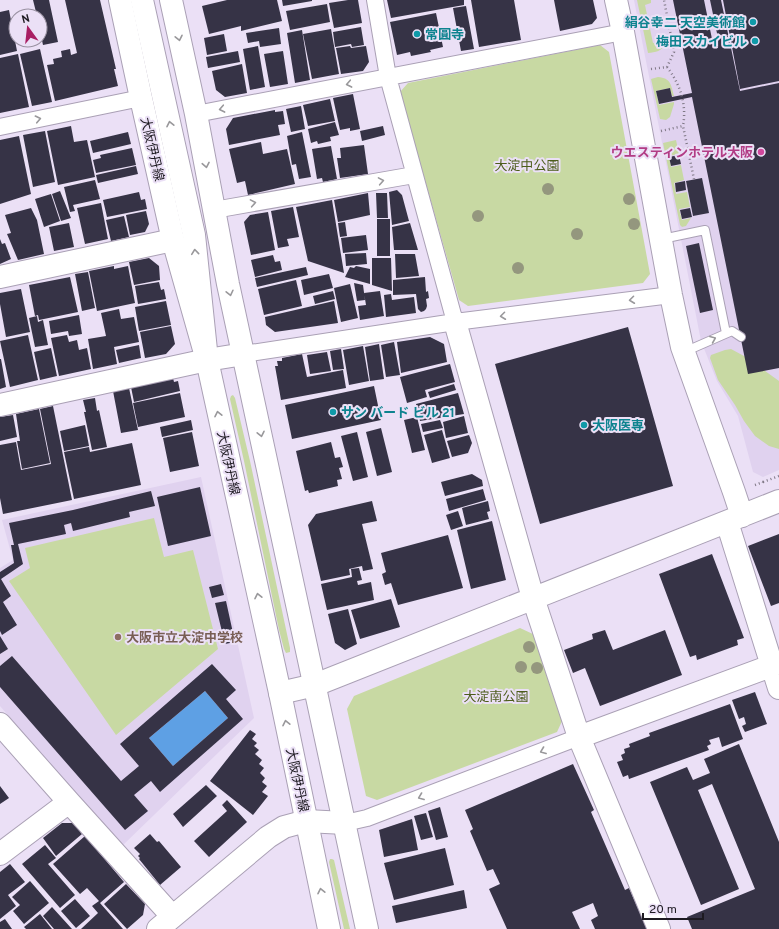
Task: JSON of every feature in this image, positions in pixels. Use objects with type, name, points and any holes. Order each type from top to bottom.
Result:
[{"type":"main road","name":"大阪伊丹線","points":[[120,0],[173,240],[207,360],[280,693],[329,929]]},
{"type":"main road","points":[[142,0],[194,235],[207,360]]},
{"type":"main road","points":[[171,0],[196,114],[228,284],[367,929]]},
{"type":"main road","points":[[616,0],[682,347],[732,485],[734,519],[775,664],[779,688]]},
{"type":"main road","points":[[0,277],[173,240]]},
{"type":"main road","points":[[455,322],[533,598],[579,737],[659,929]]},
{"type":"main road","points":[[0,405],[207,360],[244,354]]},
{"type":"main road","points":[[280,693],[315,685],[779,501]]},
{"type":"main road","points":[[579,737],[775,664]]},
{"type":"main road","points":[[0,724],[69,802],[165,923],[268,837],[284,827],[306,821],[345,823]]},
{"type":"main road","points":[[0,854],[69,802]]},
{"type":"street","points":[[375,0],[388,77],[455,322]]},
{"type":"street","points":[[196,114],[623,32]]},
{"type":"street","points":[[0,127],[141,98]]},
{"type":"street","points":[[214,210],[414,175]]},
{"type":"street","points":[[244,354],[455,322],[671,295]]},
{"type":"street","points":[[345,823],[367,818],[579,737]]},
{"type":"lane","points":[[661,240],[705,230],[726,334]]},
{"type":"lane","points":[[684,352],[732,331],[741,337]]},
{"type":"path","points":[[664,0],[674,52],[667,66]]},
{"type":"path","points":[[644,70],[667,66]]},
{"type":"path","points":[[667,66],[679,84],[685,115],[683,126],[694,179]]},
{"type":"path","points":[[657,132],[683,126]]},
{"type":"path","points":[[763,482],[779,476]]},
{"type":"shaded area","points":[[634,0],[779,0],[779,470],[763,477],[753,472],[738,416],[717,381],[701,341]]},
{"type":"shaded area","name":"大阪市立大淀中学校","points":[[201,477],[254,718],[121,847],[0,706],[0,568],[13,560],[2,520]]},
{"type":"green space","points":[[637,0],[651,0],[651,3],[645,5],[653,43],[664,43],[662,48],[658,51],[648,53]]},
{"type":"green space","name":"大淀中公園","points":[[600,45],[609,52],[650,274],[643,283],[468,306],[459,300],[400,92],[408,83]]},
{"type":"green space","points":[[658,77],[666,79],[670,83],[674,96],[672,96],[670,88],[656,91],[659,105],[674,102],[670,117],[666,120],[660,119],[651,79]]},
{"type":"green space","points":[[676,140],[679,154],[669,156],[671,167],[681,165],[684,180],[674,183],[676,194],[687,192],[690,207],[679,209],[682,220],[691,218],[686,226],[682,227],[680,225],[663,143]]},
{"type":"green space","points":[[731,349],[744,356],[779,381],[779,449],[769,446],[755,436],[718,380],[710,358],[711,355]]},
{"type":"green space","points":[[233,395],[250,461],[290,648],[290,652],[286,653],[279,630],[230,399]]},
{"type":"green space","points":[[154,518],[164,557],[193,550],[218,649],[116,735],[9,581],[30,568],[25,548]]},
{"type":"green space","name":"大淀南公園","points":[[520,628],[535,635],[563,719],[557,732],[377,800],[366,796],[347,709],[354,696]]},
{"type":"green space","points":[[330,859],[334,860],[350,929],[344,929],[329,862]]},
{"type":"water","points":[[205,691],[228,718],[173,766],[149,738]]},
{"type":"building","points":[[33,0],[49,0],[58,42],[48,44],[48,8],[35,8]]},
{"type":"building","points":[[65,0],[100,0],[116,69],[114,69],[118,86],[55,101],[47,65],[54,64],[53,59],[62,57],[61,51],[70,49],[71,55],[77,53]]},
{"type":"building","points":[[227,0],[277,0],[282,21],[241,31],[241,26],[209,34],[202,6]]},
{"type":"building","points":[[282,0],[312,0],[312,1],[283,6]]},
{"type":"building","points":[[358,0],[362,23],[334,28],[329,3]]},
{"type":"building","points":[[387,0],[464,0],[464,5],[391,18]]},
{"type":"building","points":[[471,0],[514,0],[521,40],[479,47]]},
{"type":"building","points":[[554,0],[593,0],[597,18],[592,24],[560,31]]},
{"type":"building","points":[[673,0],[704,0],[712,39],[718,38],[710,0],[721,0],[740,91],[779,83],[779,368],[748,374],[692,97],[659,104],[656,91],[670,88],[672,97],[692,93]]},
{"type":"building","name":"梅田スカイビル","points":[[723,0],[779,0],[779,81],[740,89]]},
{"type":"building","points":[[327,4],[330,22],[290,30],[286,11]]},
{"type":"building","points":[[466,6],[474,49],[461,51],[453,8]]},
{"type":"building","points":[[8,10],[8,48],[16,48],[17,51],[0,55],[0,12]]},
{"type":"building","name":"常圓寺","points":[[436,13],[443,47],[430,50],[431,52],[411,56],[410,52],[397,55],[390,22]]},
{"type":"building","points":[[361,27],[364,45],[352,47],[351,44],[335,47],[333,32]]},
{"type":"building","points":[[279,28],[281,44],[260,47],[259,41],[248,43],[246,33]]},
{"type":"building","points":[[331,29],[339,74],[312,79],[303,34]]},
{"type":"building","points":[[302,30],[310,80],[295,83],[287,33]]},
{"type":"building","points":[[224,34],[227,51],[207,55],[204,38]]},
{"type":"building","points":[[258,46],[265,87],[250,90],[243,49]]},
{"type":"building","points":[[350,46],[351,48],[366,46],[369,62],[363,71],[341,74],[336,48]]},
{"type":"building","points":[[40,49],[52,102],[32,106],[20,54]]},
{"type":"building","points":[[238,51],[240,62],[208,68],[206,57]]},
{"type":"building","points":[[283,51],[288,84],[270,87],[264,54]]},
{"type":"building","points":[[18,54],[29,107],[0,113],[0,58]]},
{"type":"building","points":[[242,64],[247,93],[225,97],[216,90],[212,71]]},
{"type":"building","points":[[353,94],[360,129],[350,131],[350,128],[340,130],[333,98]]},
{"type":"building","points":[[330,99],[335,121],[308,126],[303,105]]},
{"type":"building","points":[[301,106],[305,129],[291,132],[286,109]]},
{"type":"building","points":[[275,110],[275,112],[283,111],[285,124],[278,125],[280,135],[229,145],[226,129],[233,118]]},
{"type":"building","points":[[335,122],[339,135],[330,137],[331,141],[318,144],[317,141],[311,143],[308,129]]},
{"type":"building","points":[[71,126],[74,142],[87,140],[95,177],[58,185],[47,131]]},
{"type":"building","points":[[383,126],[385,135],[362,141],[360,131]]},
{"type":"building","points":[[45,131],[55,182],[33,187],[23,135]]},
{"type":"building","points":[[128,132],[131,144],[93,153],[90,141]]},
{"type":"building","points":[[302,132],[311,177],[299,179],[296,164],[292,165],[287,136]]},
{"type":"building","points":[[19,136],[31,194],[0,204],[0,140]]},
{"type":"building","points":[[261,142],[263,154],[287,149],[295,184],[248,195],[245,181],[237,183],[229,149]]},
{"type":"building","points":[[364,145],[368,174],[340,178],[337,158],[341,158],[340,148]]},
{"type":"building","points":[[331,146],[337,179],[323,182],[322,178],[317,179],[312,149]]},
{"type":"building","points":[[132,148],[136,165],[96,173],[93,160],[101,158],[100,155]]},
{"type":"building","points":[[679,155],[681,164],[671,166],[669,157]]},
{"type":"building","points":[[136,166],[138,174],[98,183],[96,175]]},
{"type":"building","points":[[702,178],[709,213],[693,216],[686,181]]},
{"type":"building","points":[[95,180],[100,199],[73,205],[75,211],[70,212],[64,187]]},
{"type":"building","points":[[685,181],[686,190],[676,192],[675,183]]},
{"type":"building","points":[[397,190],[402,195],[409,221],[392,225],[389,192]]},
{"type":"building","points":[[60,191],[71,218],[61,221],[52,194]]},
{"type":"building","points":[[139,192],[141,200],[145,199],[147,209],[107,217],[103,200]]},
{"type":"building","points":[[368,193],[370,215],[338,222],[334,200]]},
{"type":"building","points":[[376,193],[387,193],[388,218],[377,218]]},
{"type":"building","points":[[51,194],[60,221],[44,227],[35,199]]},
{"type":"building","points":[[332,200],[344,273],[308,261],[296,207]]},
{"type":"building","points":[[101,203],[108,239],[85,244],[77,208]]},
{"type":"building","points":[[293,207],[299,237],[287,239],[289,246],[278,248],[271,211]]},
{"type":"building","points":[[31,208],[37,220],[44,254],[18,260],[7,234],[11,233],[5,215]]},
{"type":"building","points":[[690,208],[692,217],[682,219],[680,210]]},
{"type":"building","points":[[146,211],[149,224],[145,232],[130,235],[126,215]]},
{"type":"building","points":[[268,212],[275,250],[251,255],[244,222],[250,215]]},
{"type":"building","points":[[124,216],[129,237],[111,241],[106,220]]},
{"type":"building","points":[[377,219],[390,219],[390,256],[377,256]]},
{"type":"building","points":[[345,222],[347,236],[340,237],[338,223]]},
{"type":"building","points":[[69,223],[74,247],[54,251],[49,227]]},
{"type":"building","points":[[410,223],[418,250],[394,250],[392,227]]},
{"type":"building","points":[[366,235],[368,250],[343,253],[341,238]]},
{"type":"building","points":[[0,239],[2,244],[5,243],[11,259],[0,264]]},
{"type":"building","points":[[699,243],[713,310],[700,313],[686,246]]},
{"type":"building","points":[[366,253],[367,264],[346,266],[345,254]]},
{"type":"building","points":[[395,254],[415,254],[419,276],[396,278]]},
{"type":"building","points":[[273,255],[275,262],[280,261],[282,270],[255,277],[251,260]]},
{"type":"building","points":[[149,258],[159,266],[160,280],[134,285],[129,262]]},
{"type":"building","points":[[372,258],[391,258],[392,291],[372,285]]},
{"type":"building","points":[[114,266],[114,269],[128,266],[135,303],[97,311],[89,271]]},
{"type":"building","points":[[356,266],[370,269],[370,284],[345,277],[350,267],[354,268]]},
{"type":"building","points":[[306,267],[308,275],[257,287],[255,278]]},
{"type":"building","points":[[88,272],[95,308],[82,311],[75,274]]},
{"type":"building","points":[[329,274],[333,288],[304,295],[301,280]]},
{"type":"building","points":[[70,277],[78,312],[39,320],[38,315],[35,316],[29,285]]},
{"type":"building","points":[[425,277],[426,292],[428,291],[429,298],[426,299],[427,306],[424,311],[421,312],[418,309],[416,294],[393,295],[393,280]]},
{"type":"building","points":[[296,280],[302,306],[264,315],[258,289]]},
{"type":"building","points":[[159,282],[161,290],[164,289],[166,299],[138,304],[135,286]]},
{"type":"building","points":[[354,283],[363,285],[365,300],[357,301]]},
{"type":"building","points":[[350,284],[358,318],[341,322],[334,288]]},
{"type":"building","points":[[21,289],[30,332],[6,337],[0,304],[0,293]]},
{"type":"building","points":[[333,291],[335,299],[315,304],[313,296]]},
{"type":"building","points":[[380,291],[384,316],[360,320],[358,306],[366,305],[364,293]]},
{"type":"building","points":[[391,294],[392,300],[414,297],[416,313],[386,317],[384,295]]},
{"type":"building","points":[[166,301],[171,325],[139,331],[135,307]]},
{"type":"building","points":[[334,301],[338,323],[275,332],[266,325],[265,317]]},
{"type":"building","points":[[119,309],[121,319],[134,317],[139,342],[114,347],[117,364],[93,369],[88,339],[106,336],[101,313]]},
{"type":"building","points":[[79,315],[82,334],[69,336],[68,331],[51,334],[49,321]]},
{"type":"building","points":[[37,316],[38,322],[43,320],[48,345],[35,347],[29,318]]},
{"type":"building","points":[[171,326],[175,344],[166,354],[145,358],[140,332]]},
{"type":"building","name":"大阪医専","points":[[628,327],[673,486],[540,524],[495,364]]},
{"type":"building","points":[[28,335],[38,380],[10,387],[0,341]]},
{"type":"building","points":[[67,335],[69,342],[77,340],[79,350],[87,348],[91,369],[59,376],[51,338]]},
{"type":"building","points":[[430,337],[444,344],[447,362],[401,373],[397,342]]},
{"type":"building","points":[[394,342],[400,375],[386,377],[381,345]]},
{"type":"building","points":[[379,344],[384,379],[370,381],[365,347]]},
{"type":"building","points":[[139,345],[141,358],[119,363],[116,350]]},
{"type":"building","points":[[363,346],[369,381],[349,385],[343,350]]},
{"type":"building","points":[[51,348],[57,376],[40,380],[34,352]]},
{"type":"building","points":[[341,349],[344,369],[333,370],[330,351]]},
{"type":"building","points":[[327,352],[331,371],[310,374],[307,355]]},
{"type":"building","points":[[302,354],[307,377],[343,370],[346,388],[281,400],[275,366],[278,366],[277,361],[282,361],[282,358]]},
{"type":"building","points":[[0,359],[6,387],[0,389]]},
{"type":"building","points":[[450,364],[455,382],[425,390],[427,397],[407,403],[400,377]]},
{"type":"building","points":[[173,378],[174,382],[178,381],[180,391],[134,402],[131,387]]},
{"type":"building","points":[[454,384],[456,390],[430,398],[428,392]]},
{"type":"building","name":"サン バード ビル 21","points":[[374,386],[381,420],[292,439],[285,405]]},
{"type":"building","points":[[129,388],[138,430],[121,433],[113,391]]},
{"type":"building","points":[[180,393],[185,417],[138,427],[133,403]]},
{"type":"building","points":[[458,393],[464,414],[420,421],[416,404]]},
{"type":"building","points":[[95,398],[107,447],[92,450],[83,400]]},
{"type":"building","points":[[53,406],[72,500],[3,514],[0,498],[0,445],[16,442],[21,470],[51,464],[40,409]]},
{"type":"building","points":[[39,409],[50,463],[22,469],[17,441],[20,441],[16,414]]},
{"type":"building","points":[[13,415],[17,437],[0,441],[0,417]]},
{"type":"building","points":[[464,416],[468,433],[446,438],[443,422]]},
{"type":"building","points":[[417,417],[425,450],[412,453],[404,420]]},
{"type":"building","points":[[191,420],[193,430],[162,437],[160,427]]},
{"type":"building","points":[[440,420],[443,428],[423,432],[421,424]]},
{"type":"building","points":[[85,425],[89,446],[64,451],[60,431]]},
{"type":"building","points":[[381,428],[392,472],[377,476],[366,432]]},
{"type":"building","points":[[442,430],[450,458],[432,463],[424,435]]},
{"type":"building","points":[[192,432],[199,466],[170,472],[163,438]]},
{"type":"building","points":[[357,432],[368,477],[353,481],[341,436]]},
{"type":"building","points":[[469,435],[472,443],[468,453],[452,457],[447,441]]},
{"type":"building","points":[[331,442],[335,458],[340,457],[343,467],[339,468],[342,479],[337,480],[338,486],[309,493],[308,490],[305,491],[296,451]]},
{"type":"building","points":[[132,443],[141,485],[74,499],[64,452],[89,447],[90,452]]},
{"type":"building","points":[[472,474],[482,480],[483,486],[445,496],[441,482]]},
{"type":"building","points":[[200,487],[211,536],[168,546],[157,497]]},
{"type":"building","points":[[483,489],[486,500],[449,511],[446,499]]},
{"type":"building","points":[[151,491],[155,506],[129,512],[130,517],[73,531],[71,523],[64,525],[66,534],[18,544],[23,564],[1,579],[11,596],[3,602],[17,625],[2,635],[0,631],[0,572],[14,563],[11,545],[14,545],[9,523],[73,510]]},
{"type":"building","points":[[372,501],[377,521],[362,524],[373,569],[363,571],[362,566],[349,569],[350,575],[321,581],[308,525],[316,514]]},
{"type":"building","points":[[488,501],[490,511],[487,512],[489,519],[466,525],[462,508]]},
{"type":"building","points":[[458,511],[463,526],[451,530],[446,515]]},
{"type":"building","points":[[492,521],[506,580],[471,589],[457,530]]},
{"type":"building","points":[[779,534],[779,603],[771,606],[748,546]]},
{"type":"building","points":[[448,535],[463,588],[398,605],[391,583],[385,585],[382,574],[386,572],[381,553]]},
{"type":"building","points":[[712,554],[744,638],[737,640],[738,645],[697,660],[696,655],[690,657],[659,574]]},
{"type":"building","points":[[359,568],[362,580],[357,581],[358,585],[371,582],[374,600],[327,610],[321,584],[352,577],[351,569]]},
{"type":"building","points":[[221,584],[224,595],[212,598],[209,587]]},
{"type":"building","points":[[391,599],[400,627],[360,639],[351,610]]},
{"type":"building","points":[[226,601],[235,642],[225,644],[215,603]]},
{"type":"building","points":[[348,609],[357,644],[345,650],[335,643],[328,614]]},
{"type":"building","points":[[605,630],[613,650],[665,630],[682,675],[600,706],[585,668],[573,673],[564,650],[593,639],[592,634]]},
{"type":"building","points":[[0,636],[8,649],[0,654]]},
{"type":"building","points":[[12,656],[121,781],[139,766],[120,744],[212,664],[236,690],[226,699],[243,719],[160,792],[151,781],[134,795],[148,811],[125,830],[0,687],[0,666]],"holes":[[[205,691],[228,718],[173,766],[149,738]]]},
{"type":"building","points":[[755,692],[767,724],[745,732],[742,726],[746,724],[744,717],[739,719],[732,700]]},
{"type":"building","points":[[730,704],[743,739],[722,747],[719,737],[709,740],[711,744],[707,746],[709,750],[629,779],[628,775],[623,777],[617,762],[623,760],[621,755],[625,753],[624,749],[630,747],[629,744],[650,736],[649,733]]},
{"type":"building","points":[[250,730],[256,734],[252,739],[257,743],[254,746],[259,750],[255,754],[262,760],[259,764],[264,768],[260,773],[265,778],[262,782],[267,786],[262,792],[268,796],[253,815],[210,781]]},
{"type":"building","points":[[739,744],[779,842],[779,929],[692,929],[687,917],[755,889],[712,784],[698,790],[739,889],[701,905],[650,782],[687,767],[693,780],[710,773],[704,759]]},
{"type":"building","points":[[573,764],[594,810],[591,812],[625,890],[629,888],[647,929],[595,929],[591,920],[598,916],[593,903],[572,912],[580,929],[507,929],[489,889],[500,884],[493,869],[487,871],[470,831],[473,829],[465,810]]},
{"type":"building","points":[[206,785],[217,796],[183,827],[173,814]]},
{"type":"building","points":[[0,786],[9,798],[0,804]]},
{"type":"building","points":[[227,800],[247,822],[209,857],[194,841],[227,811],[222,805]]},
{"type":"building","points":[[440,807],[448,837],[436,840],[428,811]]},
{"type":"building","points":[[426,813],[433,837],[421,840],[414,816]]},
{"type":"building","points":[[412,819],[418,850],[384,857],[379,830]]},
{"type":"building","points":[[62,823],[74,823],[82,834],[56,856],[43,838]]},
{"type":"building","points":[[150,834],[157,842],[159,841],[181,867],[160,885],[139,859],[140,858],[138,856],[140,854],[134,848]]},
{"type":"building","points":[[85,836],[124,882],[100,903],[123,929],[81,929],[98,913],[92,906],[99,901],[87,888],[80,894],[53,864]]},
{"type":"building","points":[[45,845],[56,858],[48,864],[75,895],[60,908],[22,864]]},
{"type":"building","points":[[445,848],[454,885],[394,900],[384,863]]},
{"type":"building","points":[[10,864],[25,882],[8,895],[16,906],[0,919],[0,872]]},
{"type":"building","points":[[30,881],[49,903],[24,924],[13,911],[20,905],[12,897]]},
{"type":"building","points":[[126,884],[145,904],[143,915],[127,929],[104,904]]},
{"type":"building","points":[[464,890],[467,908],[396,923],[392,906]]},
{"type":"building","points":[[75,899],[90,916],[76,928],[61,911]]},
{"type":"building","points":[[52,907],[72,929],[54,929],[43,916]]},
{"type":"building","points":[[40,914],[52,929],[26,929],[24,927]]},
{"type":"building","points":[[5,919],[12,929],[0,929],[0,922]]},
{"type":"place","name":"絹谷幸二 天空美術館","points":[[753,22]]},
{"type":"place","name":"常圓寺","points":[[417,34]]},
{"type":"place","name":"梅田スカイビル","points":[[755,41]]},
{"type":"place","name":"ウエスティンホテル大阪","points":[[761,152]]},
{"type":"place","name":"サン バード ビル 21","points":[[333,412]]},
{"type":"place","name":"大阪医専","points":[[584,425]]},
{"type":"place","name":"大阪市立大淀中学校","points":[[118,637]]}]
